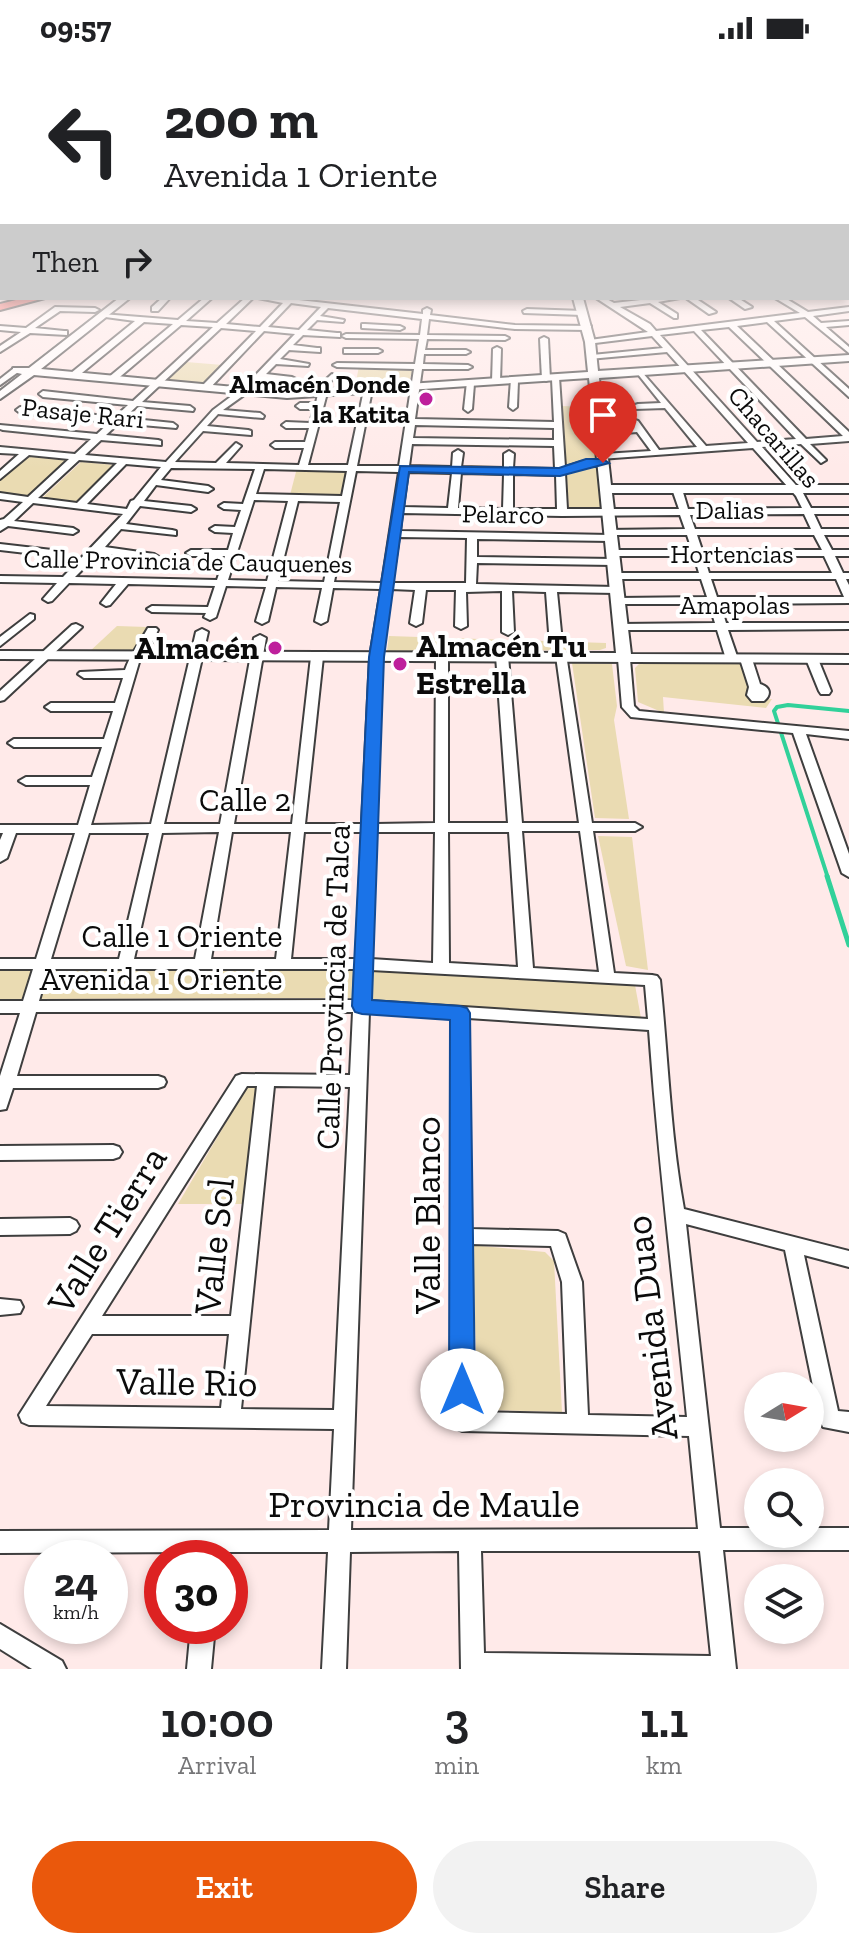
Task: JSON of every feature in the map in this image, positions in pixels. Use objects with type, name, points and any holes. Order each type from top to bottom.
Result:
[{"type":"street","points":[[0,350],[45,318]]},
{"type":"street","points":[[0,383],[64,333],[89,318]]},
{"type":"street","points":[[0,396],[92,318]]},
{"type":"street","points":[[130,318],[299,334],[381,336],[424,333]]},
{"type":"street","points":[[112,379],[184,318]]},
{"type":"street","points":[[2,524],[227,318]]},
{"type":"street","points":[[205,388],[273,318]]},
{"type":"street","points":[[48,599],[118,526],[203,428],[260,376],[315,318]]},
{"type":"street","points":[[318,318],[340,320]]},
{"type":"street","name":"Calle Provincia de Talca","points":[[334,1669],[376,657],[425,318]]},
{"type":"street","points":[[460,318],[515,327],[588,328]]},
{"type":"street","points":[[585,318],[592,357],[628,707],[635,714],[664,718],[849,735]]},
{"type":"street","name":"Chacarillas","points":[[634,318],[654,334],[752,446],[800,495],[844,576],[849,598]]},
{"type":"street","points":[[590,342],[774,318]]},
{"type":"street","points":[[811,318],[849,351]]},
{"type":"street","points":[[768,319],[849,394]]},
{"type":"street","points":[[74,375],[141,320]]},
{"type":"street","points":[[820,325],[849,323]]},
{"type":"street","points":[[731,324],[849,438]]},
{"type":"street","points":[[0,326],[64,333]]},
{"type":"street","points":[[365,326],[505,338]]},
{"type":"street","points":[[696,329],[821,460]]},
{"type":"street","points":[[376,366],[381,336]]},
{"type":"street","points":[[836,339],[849,338]]},
{"type":"street","points":[[544,339],[558,425],[562,513]]},
{"type":"street","points":[[287,347],[317,350]]},
{"type":"street","points":[[496,382],[497,349]]},
{"type":"street","points":[[592,357],[668,350]]},
{"type":"street","points":[[347,351],[378,351]]},
{"type":"street","points":[[421,352],[466,352]]},
{"type":"street","points":[[298,400],[319,393],[849,358]]},
{"type":"street","points":[[274,361],[305,364]]},
{"type":"street","points":[[337,365],[468,367]]},
{"type":"street","points":[[0,369],[205,388],[298,400],[320,406]]},
{"type":"street","points":[[641,373],[704,450]]},
{"type":"street","points":[[260,376],[292,379]]},
{"type":"street","points":[[303,466],[320,406],[319,393],[332,376]]},
{"type":"street","points":[[513,407],[514,381]]},
{"type":"street","points":[[454,405],[468,407],[470,384]]},
{"type":"street","points":[[321,621],[368,390]]},
{"type":"street","points":[[43,394],[190,409]]},
{"type":"street","points":[[638,407],[667,405]]},
{"type":"street","points":[[20,410],[173,426]]},
{"type":"street","points":[[219,412],[260,416]]},
{"type":"street","points":[[411,422],[558,425]]},
{"type":"street","points":[[286,425],[314,426]]},
{"type":"street","points":[[600,432],[637,426],[657,453]]},
{"type":"street","name":"Pasaje Rari","points":[[3,427],[158,443]]},
{"type":"street","points":[[203,428],[248,433]]},
{"type":"street","points":[[0,450],[170,465],[560,472],[586,463],[657,453],[849,438]]},
{"type":"street","points":[[408,441],[559,443]]},
{"type":"street","points":[[275,445],[309,445]]},
{"type":"street","points":[[219,465],[236,446]]},
{"type":"street","points":[[0,476],[26,453]]},
{"type":"street","points":[[453,510],[458,453]]},
{"type":"street","points":[[508,511],[509,454]]},
{"type":"street","points":[[80,505],[123,462]]},
{"type":"street","points":[[152,609],[212,614],[261,466]]},
{"type":"street","points":[[153,482],[208,489]]},
{"type":"street","points":[[606,489],[849,489]]},
{"type":"street","points":[[677,489],[721,627],[756,689]]},
{"type":"street","points":[[0,496],[80,505],[191,509]]},
{"type":"street","points":[[224,506],[294,498],[346,499]]},
{"type":"street","points":[[262,621],[294,498]]},
{"type":"street","points":[[398,510],[562,513],[849,511]]},
{"type":"street","points":[[2,524],[73,531]]},
{"type":"street","points":[[118,526],[172,533]]},
{"type":"street","points":[[215,529],[239,530]]},
{"type":"street","name":"Dalias","points":[[611,535],[849,532]]},
{"type":"street","name":"Pelarco","points":[[394,534],[611,535]]},
{"type":"street","points":[[461,626],[461,591],[471,584],[472,535]]},
{"type":"street","points":[[0,547],[52,553]]},
{"type":"street","points":[[95,549],[154,557]]},
{"type":"street","points":[[191,553],[232,553]]},
{"type":"street","points":[[615,577],[697,553],[849,553]]},
{"type":"street","points":[[471,560],[615,577],[713,601],[849,598]]},
{"type":"street","name":"Hortencias","points":[[615,577],[844,576]]},
{"type":"street","name":"Calle Provincia de Cauquenes","points":[[7,583],[222,581],[551,589],[615,577]]},
{"type":"street","points":[[106,603],[125,581]]},
{"type":"street","points":[[416,623],[421,586]]},
{"type":"street","points":[[507,588],[508,632]]},
{"type":"street","points":[[551,589],[555,632]]},
{"type":"street","points":[[0,643],[30,617]]},
{"type":"street","name":"Amapolas","points":[[620,627],[849,626]]},
{"type":"street","points":[[0,697],[76,627]]},
{"type":"street","points":[[0,1104],[3,1082],[29,1007],[135,657],[141,653],[152,630]]},
{"type":"street","points":[[125,964],[202,632]]},
{"type":"street","points":[[202,964],[260,638]]},
{"type":"street","points":[[0,655],[849,659]]},
{"type":"street","points":[[441,967],[442,656]]},
{"type":"street","points":[[502,656],[526,971]]},
{"type":"street","points":[[562,656],[607,977]]},
{"type":"street","points":[[283,964],[317,657]]},
{"type":"street","points":[[812,659],[825,691]]},
{"type":"street","points":[[84,674],[130,674]]},
{"type":"street","points":[[51,707],[120,707]]},
{"type":"street","points":[[793,730],[849,873]]},
{"type":"street","points":[[14,743],[109,743]]},
{"type":"street","points":[[26,781],[97,781]]},
{"type":"street","name":"Calle 2","points":[[5,829],[635,827]]},
{"type":"street","points":[[833,828],[849,827]]},
{"type":"street","points":[[0,858],[5,829]]},
{"type":"street","name":"Calle 1 Oriente","points":[[0,964],[364,964],[652,980]]},
{"type":"street","name":"Avenida Duao","points":[[652,980],[668,1177],[676,1214],[724,1668]]},
{"type":"street","name":"Avenida 1 Oriente","points":[[0,1007],[362,1006],[658,1025]]},
{"type":"street","name":"Valle Blanco","points":[[460,1013],[462,1421],[698,1427]]},
{"type":"street","name":"Valle Tierra","points":[[29,1415],[242,1080],[266,1080]]},
{"type":"street","points":[[266,1080],[359,1081]]},
{"type":"street","name":"Valle Sol","points":[[230,1419],[266,1080]]},
{"type":"street","points":[[3,1082],[158,1082]]},
{"type":"street","points":[[0,1153],[113,1152]]},
{"type":"street","points":[[676,1214],[849,1259]]},
{"type":"street","points":[[0,1227],[70,1226]]},
{"type":"street","points":[[461,1236],[558,1239],[572,1282],[578,1424]]},
{"type":"street","points":[[793,1246],[830,1420],[849,1422]]},
{"type":"street","points":[[87,1325],[240,1325]]},
{"type":"street","name":"Valle Rio","points":[[29,1415],[345,1420]]},
{"type":"street","name":"Provincia de Maule","points":[[248,1547],[340,1541],[849,1539]]},
{"type":"street","points":[[470,1540],[473,1667],[724,1668]]},
{"type":"street","name":"Provincia de Maule","points":[[0,1542],[144,1547]]},
{"type":"street","points":[[0,1636],[54,1669]]},
{"type":"street","points":[[199,1669],[201,1644]]},
{"type":"shaded area","points":[[186,362],[223,365],[205,384],[168,380]]},
{"type":"shaded area","points":[[359,366],[414,367],[408,383],[355,387]]},
{"type":"shaded area","points":[[562,406],[591,407],[601,510],[569,509]]},
{"type":"shaded area","points":[[28,455],[68,459],[26,498],[0,495],[0,479]]},
{"type":"shaded area","points":[[81,462],[115,465],[76,503],[42,498]]},
{"type":"shaded area","points":[[297,468],[349,469],[343,497],[290,495]]},
{"type":"shaded area","points":[[117,626],[147,627],[137,654],[88,653]]},
{"type":"shaded area","points":[[389,636],[606,643],[606,648],[387,651]]},
{"type":"shaded area","points":[[572,663],[612,664],[617,706],[614,720],[629,819],[595,818]]},
{"type":"shaded area","points":[[639,664],[747,664],[762,700],[772,699],[766,708],[663,697],[664,713],[638,702],[635,668]]},
{"type":"shaded area","points":[[598,836],[632,837],[648,970],[626,966]]},
{"type":"shaded area","points":[[0,968],[354,968],[352,998],[0,999]]},
{"type":"shaded area","points":[[373,968],[635,985],[641,1018],[372,1002]]},
{"type":"shaded area","points":[[247,1087],[261,1089],[250,1204],[178,1204]]},
{"type":"shaded area","points":[[472,1245],[545,1252],[554,1261],[562,1412],[489,1410],[478,1403]]},
{"type":"waterway","points":[[28,368],[92,318]]},
{"type":"waterway","points":[[0,390],[23,373]]},
{"type":"waterway","points":[[828,878],[774,711],[777,707],[788,705],[849,711]]},
{"type":"waterway","points":[[827,876],[849,945]]},
{"type":"place","name":"Almacén Donde la Katita","points":[[426,399]]},
{"type":"place","name":"Almacén","points":[[275,648]]},
{"type":"place","name":"Almacén Tu Estrella","points":[[400,664]]},
{"type":"route","points":[[462,1390],[460,1013],[362,1006],[376,657],[404,468],[560,472],[586,463],[603,463]]}]
